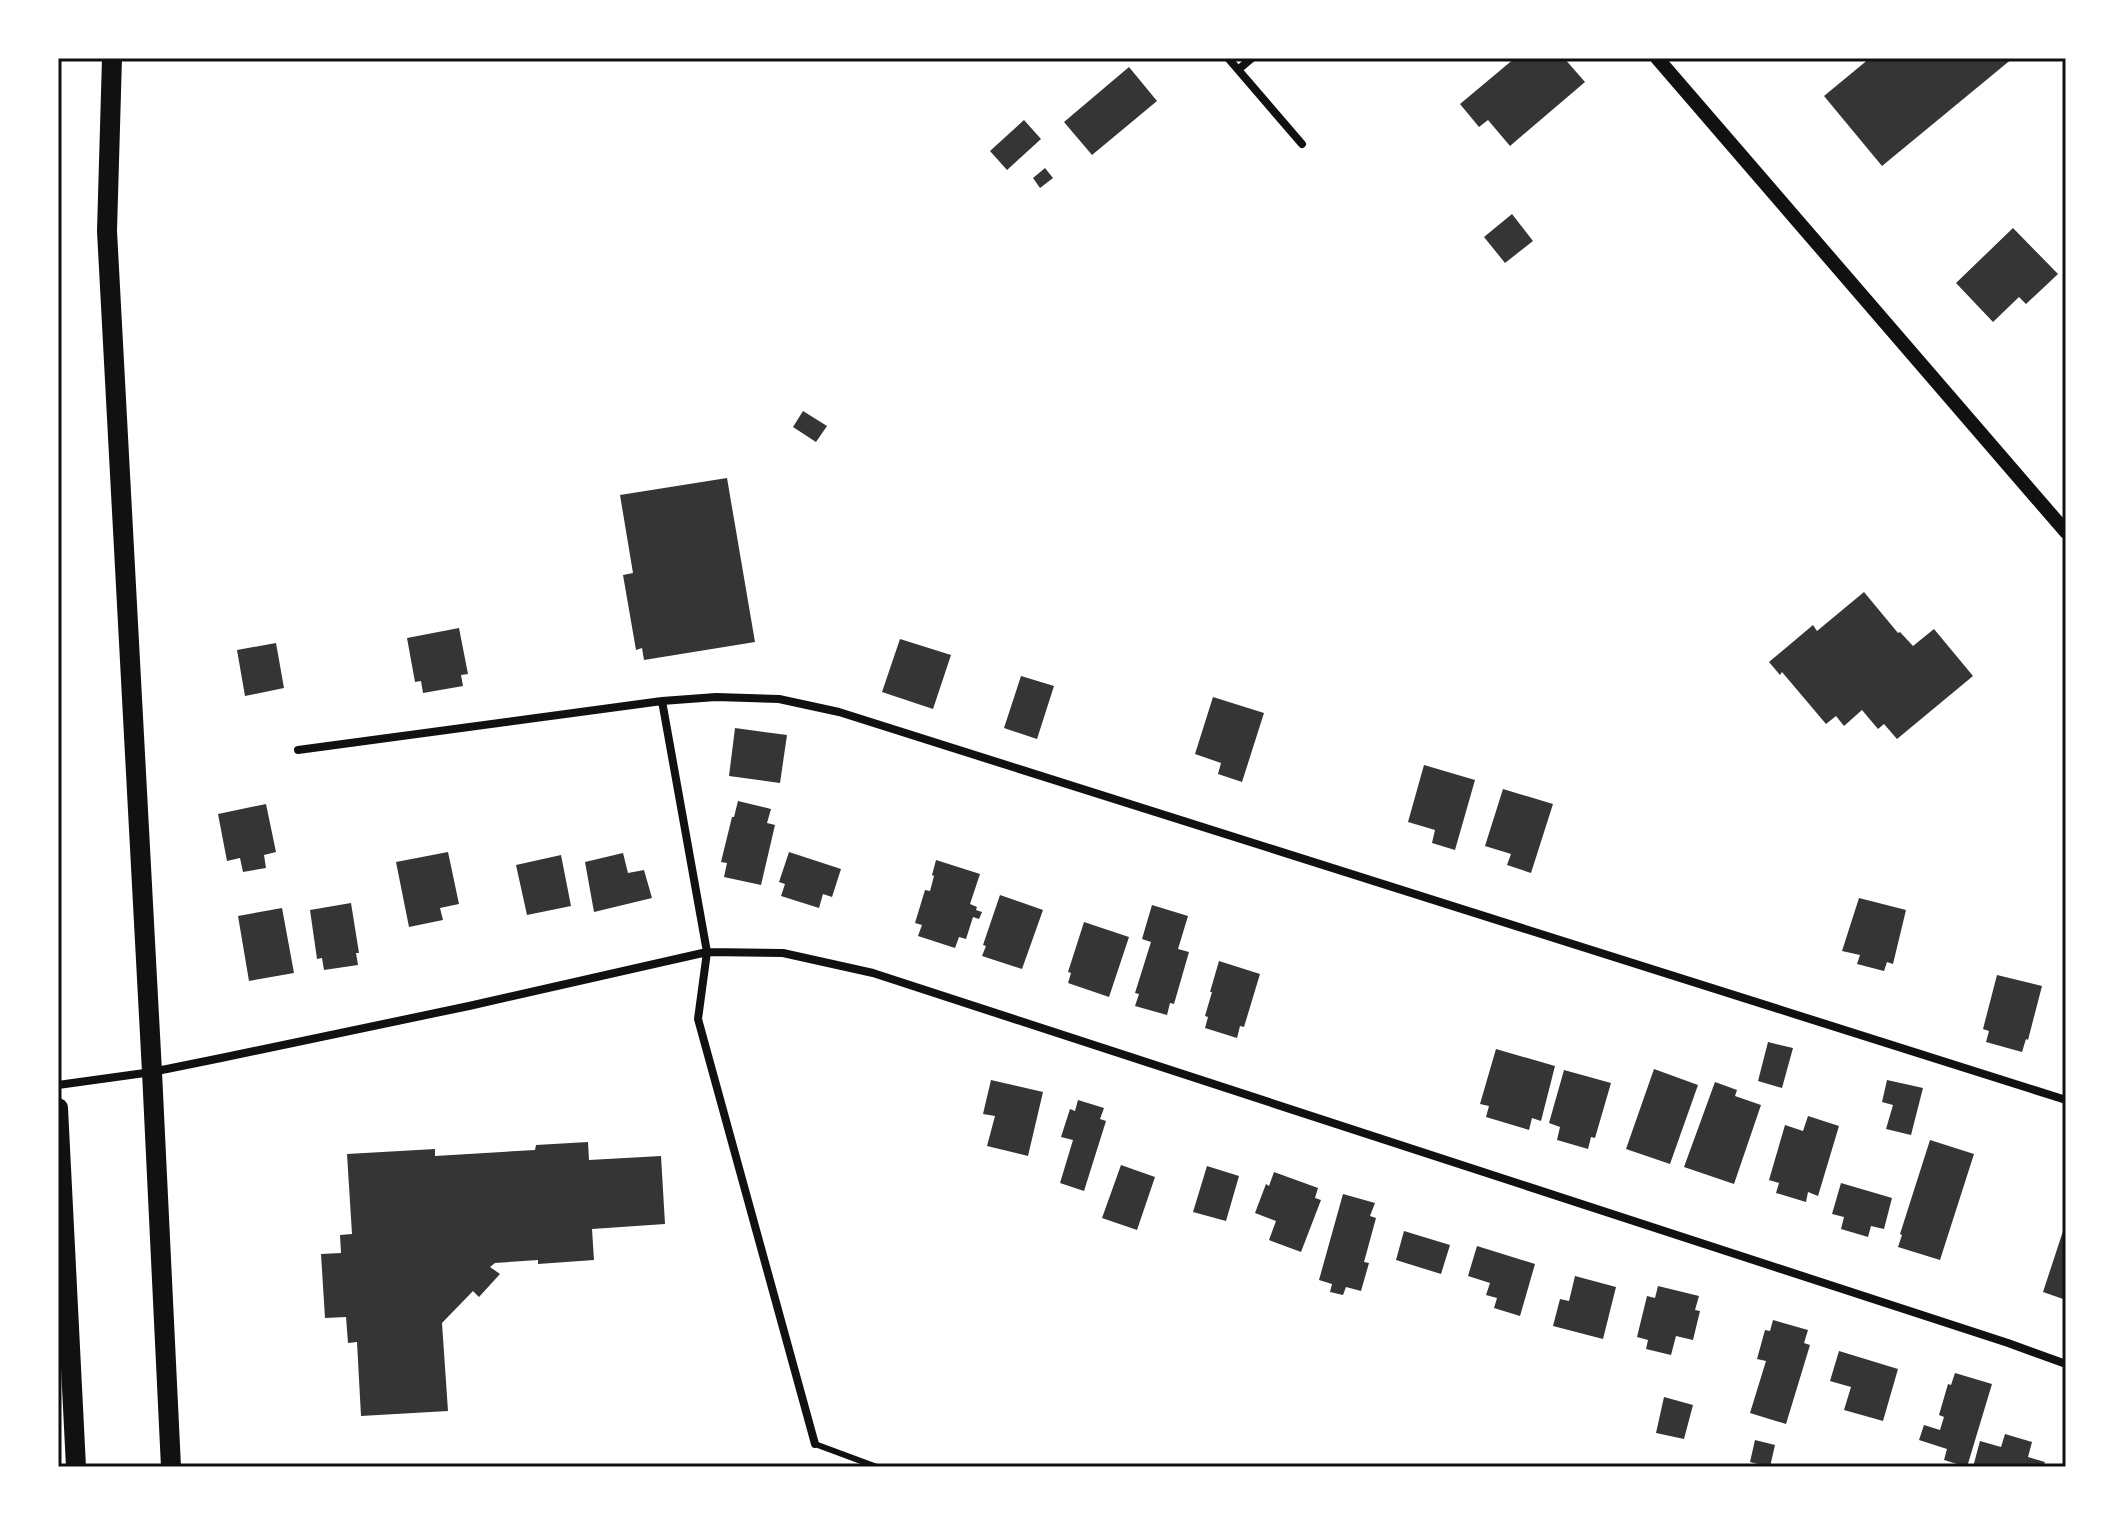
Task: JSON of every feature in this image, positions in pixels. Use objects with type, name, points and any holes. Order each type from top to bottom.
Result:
[{"type":"main road","points":[[112,58],[107,231],[171,1467]]},
{"type":"main road","points":[[58,1108],[76,1467]]},
{"type":"street","points":[[1228,58],[1302,144]]},
{"type":"street","points":[[1239,69],[1252,58]]},
{"type":"street","points":[[1657,58],[2066,532]]},
{"type":"street","points":[[298,750],[662,701],[716,697],[779,699],[839,712],[2066,1100]]},
{"type":"street","points":[[662,701],[707,952],[698,1019],[815,1444]]},
{"type":"street","points":[[58,1085],[152,1072],[469,1006],[707,952],[783,953],[873,973],[2066,1364]]},
{"type":"lane","points":[[815,1444],[877,1467]]},
{"type":"building","points":[[1515,58],[1564,58],[1585,82],[1510,146],[1488,120],[1479,127],[1460,104]]},
{"type":"building","points":[[1870,58],[2013,58],[1882,166],[1824,96]]},
{"type":"building","points":[[1129,67],[1157,101],[1092,155],[1064,122]]},
{"type":"building","points":[[1024,120],[1041,139],[1007,170],[990,151]]},
{"type":"building","points":[[1045,168],[1053,178],[1040,188],[1033,178]]},
{"type":"building","points":[[1512,214],[1533,241],[1505,263],[1484,237]]},
{"type":"building","points":[[2013,228],[2058,274],[2026,304],[2019,297],[1993,322],[1956,283]]},
{"type":"building","points":[[803,411],[827,426],[816,442],[793,427]]},
{"type":"building","points":[[727,478],[755,642],[644,660],[642,648],[636,650],[623,575],[633,573],[620,495]]},
{"type":"building","points":[[1864,592],[1913,646],[1934,629],[1973,676],[1897,739],[1884,724],[1878,729],[1862,710],[1844,726],[1836,716],[1826,724],[1782,672],[1780,675],[1769,662],[1813,625],[1817,631]]},
{"type":"building","points":[[459,628],[468,674],[461,675],[463,686],[423,693],[421,681],[415,682],[407,638]]},
{"type":"building","points":[[900,639],[951,655],[933,709],[882,692]]},
{"type":"building","points":[[276,643],[284,688],[245,696],[237,650]]},
{"type":"building","points":[[1021,676],[1054,686],[1037,739],[1004,728]]},
{"type":"building","points":[[1213,697],[1264,713],[1242,782],[1218,774],[1221,763],[1195,754]]},
{"type":"building","points":[[735,728],[787,735],[780,783],[729,776]]},
{"type":"building","points":[[1424,765],[1475,780],[1455,850],[1432,843],[1435,830],[1408,822]]},
{"type":"building","points":[[1503,789],[1553,804],[1531,873],[1507,865],[1511,854],[1485,846]]},
{"type":"building","points":[[738,801],[771,809],[767,823],[775,825],[761,885],[724,877],[727,863],[721,862]]},
{"type":"building","points":[[266,804],[276,852],[264,855],[266,868],[243,872],[240,858],[227,861],[218,814]]},
{"type":"building","points":[[448,852],[459,904],[440,908],[443,920],[409,927],[396,862]]},
{"type":"building","points":[[789,852],[841,869],[832,897],[823,894],[819,908],[781,896],[785,884],[779,882]]},
{"type":"building","points":[[623,853],[628,873],[644,870],[652,898],[594,912],[585,862]]},
{"type":"building","points":[[561,855],[571,906],[527,915],[516,865]]},
{"type":"building","points":[[936,860],[980,874],[970,904],[982,912],[979,919],[973,917],[966,939],[959,937],[955,948],[918,936],[922,925],[915,923],[925,890],[930,891]]},
{"type":"building","points":[[1000,895],[1043,910],[1022,969],[982,956]]},
{"type":"building","points":[[1859,898],[1906,910],[1893,964],[1887,962],[1884,971],[1857,964],[1860,955],[1842,951]]},
{"type":"building","points":[[351,903],[358,965],[324,970],[322,958],[317,959],[310,910]]},
{"type":"building","points":[[1152,905],[1188,916],[1178,949],[1189,952],[1174,1004],[1170,1003],[1167,1015],[1135,1006],[1139,994],[1135,993],[1151,942],[1142,939]]},
{"type":"building","points":[[282,908],[294,973],[249,981],[238,916]]},
{"type":"building","points":[[1084,922],[1129,937],[1109,997],[1068,983],[1071,973],[1068,972]]},
{"type":"building","points":[[1219,961],[1260,974],[1244,1027],[1240,1026],[1237,1038],[1205,1028],[1210,992]]},
{"type":"building","points":[[1997,975],[2042,986],[2022,1052],[1986,1042],[1989,1031],[1983,1029]]},
{"type":"building","points":[[1768,1042],[1793,1048],[1782,1088],[1758,1081]]},
{"type":"building","points":[[1496,1049],[1555,1066],[1541,1121],[1532,1118],[1529,1130],[1486,1117],[1489,1106],[1480,1104]]},
{"type":"building","points":[[1654,1069],[1698,1085],[1670,1164],[1626,1149]]},
{"type":"building","points":[[1564,1070],[1611,1083],[1595,1138],[1591,1137],[1588,1149],[1557,1140],[1560,1127],[1549,1123]]},
{"type":"building","points":[[991,1080],[1043,1092],[1028,1156],[987,1146],[995,1116],[983,1114]]},
{"type":"building","points":[[1887,1080],[1923,1088],[1911,1135],[1886,1129],[1893,1105],[1882,1102]]},
{"type":"building","points":[[1715,1082],[1737,1090],[1735,1096],[1761,1105],[1734,1184],[1684,1167]]},
{"type":"building","points":[[1078,1100],[1104,1108],[1100,1119],[1106,1121],[1084,1191],[1060,1183],[1073,1140],[1061,1137],[1070,1109],[1075,1111]]},
{"type":"building","points":[[1808,1116],[1839,1126],[1818,1196],[1808,1192],[1806,1202],[1776,1193],[1779,1183],[1769,1180],[1785,1125],[1803,1131]]},
{"type":"building","points":[[1930,1140],[1974,1154],[1940,1260],[1898,1247]]},
{"type":"building","points":[[588,1142],[589,1160],[661,1156],[665,1224],[592,1229],[594,1260],[495,1263],[490,1267],[500,1274],[479,1297],[473,1291],[442,1323],[448,1411],[361,1416],[357,1342],[348,1343],[346,1317],[325,1318],[321,1254],[341,1253],[340,1235],[352,1234],[347,1154],[435,1149],[435,1156],[535,1150],[536,1145]]},
{"type":"building","points":[[1121,1165],[1155,1177],[1137,1230],[1102,1218]]},
{"type":"building","points":[[1207,1166],[1239,1176],[1226,1221],[1193,1212]]},
{"type":"building","points":[[1274,1172],[1318,1188],[1315,1198],[1321,1200],[1301,1252],[1269,1240],[1276,1221],[1255,1213]]},
{"type":"building","points":[[1841,1183],[1892,1198],[1884,1229],[1871,1226],[1868,1237],[1841,1229],[1844,1217],[1832,1214]]},
{"type":"building","points":[[1343,1194],[1375,1203],[1370,1216],[1376,1218],[1364,1262],[1369,1263],[1361,1291],[1346,1287],[1343,1295],[1330,1292],[1332,1284],[1319,1280]]},
{"type":"building","points":[[2066,1225],[2066,1300],[2043,1292]]},
{"type":"building","points":[[1404,1231],[1450,1245],[1441,1274],[1396,1260]]},
{"type":"building","points":[[1477,1246],[1535,1264],[1520,1316],[1494,1308],[1497,1298],[1486,1295],[1490,1283],[1468,1276]]},
{"type":"building","points":[[1575,1276],[1616,1287],[1603,1339],[1553,1326],[1560,1299],[1569,1301]]},
{"type":"building","points":[[1658,1286],[1699,1296],[1695,1310],[1700,1311],[1693,1340],[1676,1336],[1671,1355],[1646,1349],[1648,1340],[1637,1337],[1647,1296],[1655,1298]]},
{"type":"building","points":[[1773,1320],[1808,1330],[1804,1343],[1810,1345],[1786,1424],[1750,1413],[1766,1361],[1757,1359],[1765,1330],[1770,1331]]},
{"type":"building","points":[[1839,1351],[1898,1369],[1883,1421],[1844,1410],[1851,1387],[1830,1381]]},
{"type":"building","points":[[1955,1373],[1992,1384],[1967,1467],[1944,1460],[1947,1449],[1919,1440],[1924,1425],[1940,1430],[1944,1417],[1939,1415],[1948,1384],[1951,1385]]},
{"type":"building","points":[[1664,1397],[1693,1405],[1684,1439],[1656,1433]]},
{"type":"building","points":[[2005,1434],[2032,1442],[2028,1457],[2045,1462],[2043,1467],[1973,1467],[1980,1441],[2001,1447]]},
{"type":"building","points":[[1755,1440],[1775,1445],[1770,1467],[1750,1462]]}]
